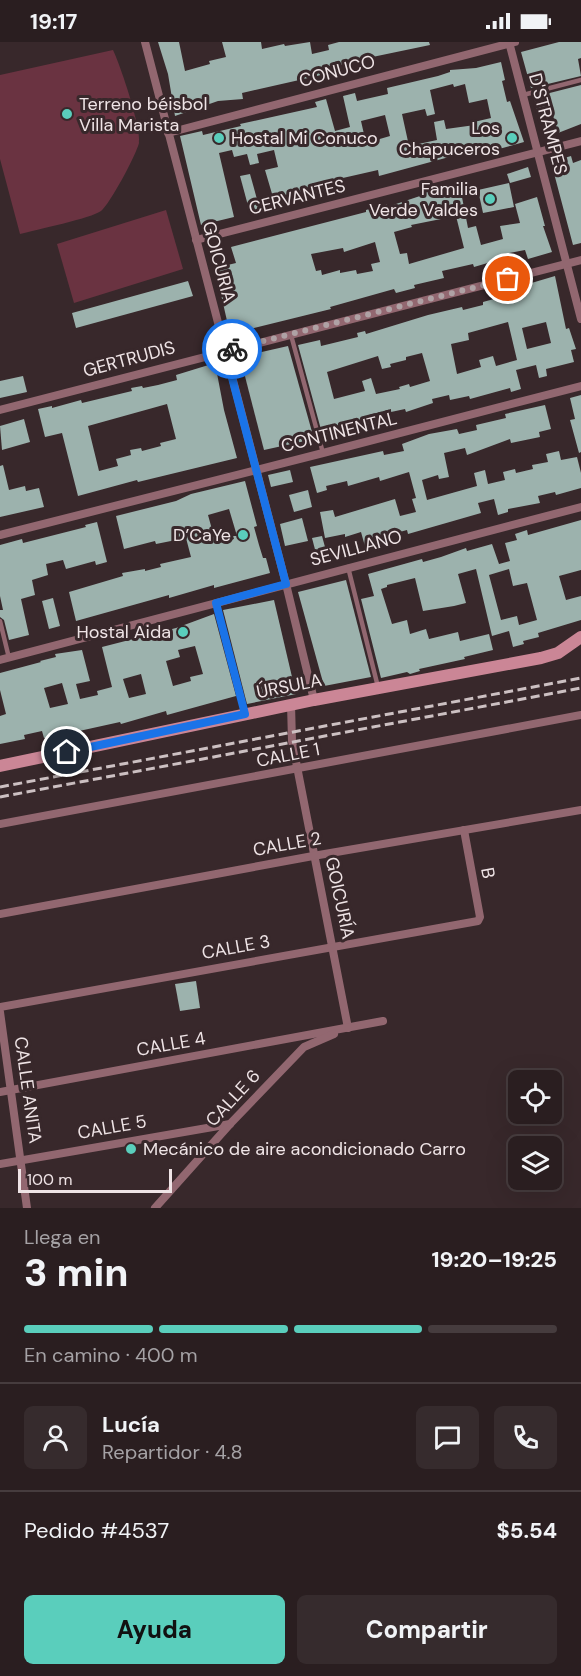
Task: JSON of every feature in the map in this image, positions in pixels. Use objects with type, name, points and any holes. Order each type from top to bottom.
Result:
[{"type":"street","name":"GOICURIA","points":[[145,42],[314,699]]},
{"type":"street","name":"CONUCO","points":[[168,133],[511,42]]},
{"type":"street","name":"D'STRAMPES","points":[[511,42],[581,319]]},
{"type":"street","name":"CERVANTES","points":[[196,240],[581,141]]},
{"type":"street","name":"GERTRUDIS","points":[[0,410],[581,260]]},
{"type":"street","name":"CONTINENTAL","points":[[0,535],[581,386]]},
{"type":"street","name":"SEVILLANO","points":[[5,659],[581,507]]},
{"type":"street","name":"ÚRSULA","points":[[0,766],[314,699],[541,658],[558,653],[581,637]]},
{"type":"street","name":"GOICURÍA","points":[[291,704],[292,741],[348,1028]]},
{"type":"street","name":"CALLE 1","points":[[0,824],[298,770],[581,715]]},
{"type":"street","name":"CALLE 2","points":[[0,914],[313,856],[581,810]]},
{"type":"street","name":"B","points":[[464,830],[480,917],[478,921]]},
{"type":"street","name":"CALLE 3","points":[[0,1007],[478,921]]},
{"type":"street","name":"CALLE ANITA","points":[[0,1012],[27,1208]]},
{"type":"street","points":[[348,1028],[383,1021]]},
{"type":"street","name":"CALLE 4","points":[[0,1092],[348,1028]]},
{"type":"street","name":"CALLE 6","points":[[155,1208],[230,1124],[304,1047],[348,1028]]},
{"type":"street","name":"CALLE 5","points":[[0,1164],[230,1124]]},
{"type":"lane","points":[[523,94],[581,80]]},
{"type":"lane","points":[[291,334],[324,453]]},
{"type":"lane","points":[[348,567],[378,688]]},
{"type":"lane","points":[[216,603],[245,714]]},
{"type":"lane","points":[[0,621],[5,659]]},
{"type":"shaded area","name":"Terreno béisbol Villa Marista","points":[[113,50],[130,96],[139,136],[137,149],[128,168],[101,211],[20,234],[0,159],[0,75]]},
{"type":"shaded area","points":[[166,210],[183,269],[74,303],[57,244]]},
{"type":"building","points":[[158,42],[179,42],[185,71],[226,57],[222,42],[261,42],[262,49],[310,42],[312,54],[329,50],[328,45],[339,42],[429,42],[430,45],[358,60],[330,68],[331,72],[317,76],[242,93],[243,99],[218,101],[175,116],[168,74]]},
{"type":"building","points":[[559,42],[581,42],[581,58],[578,59],[581,76],[531,88],[521,52]]},
{"type":"building","points":[[501,62],[505,80],[502,81],[507,102],[510,101],[524,142],[499,149],[497,144],[379,176],[378,170],[334,180],[336,189],[275,204],[265,170],[278,167],[274,150],[257,154],[259,163],[250,165],[247,154],[234,157],[232,150],[219,153],[234,217],[201,225],[180,136],[202,131],[203,135],[241,126],[240,124],[317,107],[315,102],[326,99],[335,131],[350,127],[343,96],[355,93],[357,101],[388,94],[387,88],[438,76],[450,70],[476,68]],"holes":[[[453,84],[454,87],[465,84],[469,103],[487,99],[491,118],[474,122],[475,125],[446,129],[444,120],[434,122],[437,140],[409,146],[402,114],[425,109],[427,116],[435,114],[430,90]],[[385,115],[390,136],[366,143],[361,121]]]},
{"type":"building","points":[[581,85],[581,124],[558,133],[552,112],[538,115],[534,97]]},
{"type":"building","points":[[571,156],[573,163],[581,160],[581,243],[573,245],[551,162]]},
{"type":"building","points":[[528,167],[531,177],[510,183],[507,174]]},
{"type":"building","points":[[250,174],[260,210],[250,213],[240,176]]},
{"type":"building","points":[[509,183],[514,207],[483,213],[478,190]]},
{"type":"building","points":[[460,187],[468,228],[476,226],[481,245],[503,239],[500,226],[520,223],[515,204],[537,197],[545,226],[543,226],[552,252],[528,259],[525,250],[504,254],[506,261],[492,266],[491,262],[474,267],[473,264],[442,271],[444,278],[414,285],[415,288],[396,293],[394,289],[330,307],[331,309],[230,334],[215,268],[236,263],[231,247],[366,212],[366,210],[387,204],[387,207],[426,194],[425,192]],"holes":[[[456,216],[464,248],[409,264],[407,253],[400,254],[394,232],[412,227],[411,225]],[[375,242],[380,262],[371,264],[373,271],[357,274],[356,270],[340,273],[340,270],[322,275],[321,270],[316,271],[311,254],[343,248],[344,252]]]},
{"type":"building","points":[[555,276],[566,329],[569,328],[576,349],[571,350],[574,362],[546,369],[547,376],[539,378],[536,365],[516,370],[521,389],[511,392],[510,388],[470,399],[469,396],[450,400],[449,395],[432,399],[433,403],[406,412],[405,409],[391,412],[391,409],[369,415],[371,423],[323,437],[298,345],[320,340],[321,346],[358,337],[357,333],[365,331],[366,334],[428,315],[483,305],[483,302],[519,292],[518,287]],"holes":[[[508,322],[517,360],[496,366],[493,356],[479,360],[481,367],[457,374],[451,344],[469,340],[468,333]],[[546,322],[551,343],[527,349],[522,328]],[[422,353],[430,381],[410,387],[409,384],[399,387],[400,389],[376,394],[371,378],[362,381],[365,391],[334,399],[327,372],[378,356],[382,369],[391,367],[390,364],[406,360],[406,357]]]},
{"type":"building","points":[[188,281],[193,296],[76,328],[72,313]]},
{"type":"building","points":[[288,346],[314,439],[264,450],[240,357]]},
{"type":"building","points":[[215,363],[224,410],[237,458],[138,482],[137,480],[78,496],[62,433],[45,437],[38,409],[52,406],[52,408],[81,400],[82,403],[132,391],[131,388],[158,385],[177,380],[176,375]],"holes":[[[167,404],[176,439],[142,451],[141,448],[130,450],[131,455],[116,459],[118,466],[99,471],[88,426]]]},
{"type":"building","points":[[23,376],[27,392],[0,398],[0,381]]},
{"type":"building","points":[[581,395],[581,452],[579,453],[570,420],[575,419],[570,398]]},
{"type":"building","points":[[545,405],[551,429],[539,432],[540,437],[511,443],[510,439],[467,455],[465,448],[444,453],[449,477],[439,479],[438,475],[422,480],[427,500],[477,486],[474,473],[485,470],[488,484],[505,480],[503,472],[515,469],[516,473],[533,469],[532,465],[548,462],[546,454],[559,451],[561,460],[577,457],[581,473],[581,488],[556,495],[555,492],[538,496],[540,503],[508,509],[508,512],[498,515],[494,499],[478,503],[481,513],[408,534],[407,530],[374,539],[376,547],[366,550],[361,532],[345,537],[345,534],[325,538],[320,512],[333,510],[335,517],[395,499],[400,516],[416,512],[412,499],[416,498],[409,472],[380,481],[379,477],[348,486],[347,481],[326,486],[327,490],[317,493],[310,467],[383,451],[384,455],[404,451],[402,444],[429,434],[457,429],[459,434],[477,430],[476,425],[506,418],[505,414]]},
{"type":"building","points":[[24,419],[30,442],[2,450],[0,426]]},
{"type":"building","points":[[3,465],[9,490],[25,486],[26,491],[39,488],[44,507],[0,517],[0,466]]},
{"type":"building","points":[[290,470],[293,482],[271,487],[268,475]]},
{"type":"building","points":[[245,481],[257,526],[254,527],[270,573],[214,588],[214,585],[169,598],[169,595],[76,621],[69,592],[123,576],[122,573],[145,569],[145,571],[161,567],[160,564],[191,557],[186,538],[156,544],[155,541],[124,549],[116,516],[176,501],[191,494]],"holes":[[[229,509],[237,536],[216,544],[208,515]]]},
{"type":"building","points":[[308,490],[312,507],[294,512],[289,495]]},
{"type":"building","points":[[302,518],[308,541],[285,546],[280,524]]},
{"type":"building","points":[[581,520],[581,570],[559,576],[566,600],[581,596],[581,620],[538,633],[539,637],[523,641],[524,644],[513,647],[509,631],[492,636],[476,569],[458,574],[466,603],[454,606],[423,611],[415,578],[387,585],[381,589],[392,624],[407,620],[410,634],[426,629],[429,639],[458,632],[460,641],[489,634],[493,650],[419,669],[420,671],[410,674],[407,672],[381,678],[361,599],[374,596],[368,574],[422,559],[423,562],[466,548],[467,551],[492,544],[499,564],[510,561],[505,543],[517,540],[515,534],[527,530],[528,535]],"holes":[[[509,569],[513,586],[527,583],[537,620],[519,625],[517,616],[501,620],[489,575]]]},
{"type":"building","points":[[97,522],[107,562],[96,565],[95,561],[66,569],[63,560],[46,564],[48,575],[32,580],[35,595],[21,599],[29,635],[9,640],[4,620],[0,617],[0,610],[3,610],[0,596],[0,545],[22,539],[23,543],[86,527],[85,525]]},
{"type":"building","points":[[322,536],[328,558],[318,561],[312,538]]},
{"type":"building","points":[[346,580],[371,677],[324,686],[298,592]]},
{"type":"building","points":[[53,598],[60,626],[49,629],[42,601]]},
{"type":"building","points":[[274,600],[296,694],[247,704],[223,610]]},
{"type":"building","points":[[214,614],[236,696],[167,715],[166,711],[121,724],[120,722],[44,738],[42,731],[24,735],[25,739],[0,744],[0,716],[6,714],[0,690],[0,673],[56,657],[55,654],[82,650],[90,681],[76,684],[80,699],[98,695],[97,691],[112,687],[102,647],[176,628]],"holes":[[[195,646],[203,674],[190,677],[191,681],[173,686],[166,661],[180,657],[178,650]],[[141,674],[146,694],[129,698],[123,679]],[[62,683],[68,704],[50,708],[44,688]]]},
{"type":"building","points":[[196,981],[200,1008],[180,1011],[175,984]]},
{"type":"railway","points":[[0,787],[581,678]]},
{"type":"railway","points":[[0,797],[581,688]]},
{"type":"way so far","points":[[232,349],[508,279]]},
{"type":"place","name":"Terreno béisbol Villa Marista","points":[[67,114]]},
{"type":"place","name":"Hostal Mi Conuco","points":[[219,138]]},
{"type":"place","name":"Los Chapuceros","points":[[512,138]]},
{"type":"place","name":"Familia Verde Valdes","points":[[490,199]]},
{"type":"place","name":"D’CaYe","points":[[243,535]]},
{"type":"place","name":"Hostal Aida","points":[[183,632]]},
{"type":"place","name":"Mecánico de aire acondicionado Carro","points":[[131,1149]]},
{"type":"route","points":[[67,752],[245,714],[216,603],[286,584],[225,351],[232,349]]}]
